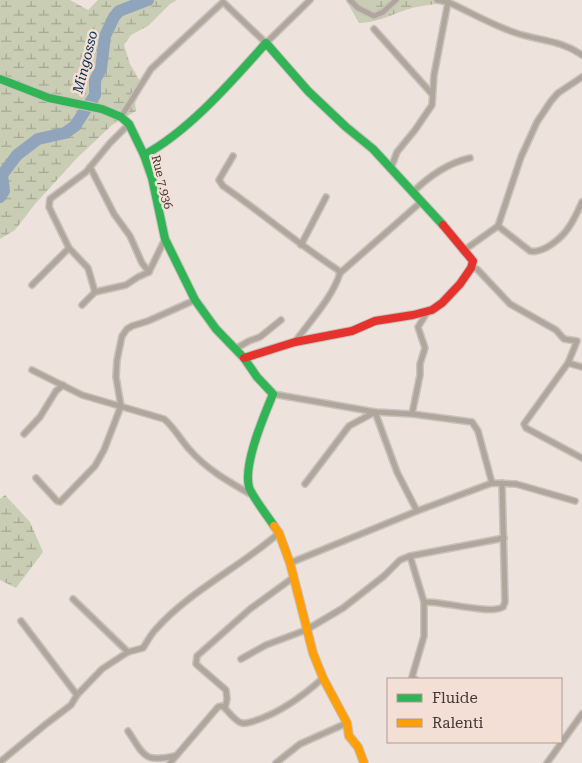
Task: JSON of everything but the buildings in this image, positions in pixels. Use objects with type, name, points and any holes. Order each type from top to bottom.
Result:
[{"type":"street","points":[[144,154],[159,148],[179,134],[310,0]]},
{"type":"street","points":[[350,0],[358,8],[374,16],[383,12],[396,0]]},
{"type":"street","points":[[437,0],[448,2],[513,32],[533,39],[562,44],[582,55]]},
{"type":"street","points":[[121,117],[151,69],[223,2],[266,43],[308,91],[372,149],[451,234],[473,261],[471,268],[460,284],[442,303],[428,311],[413,316],[375,321],[352,331],[295,342],[244,358]]},
{"type":"street","points":[[390,168],[397,152],[432,105],[434,74],[448,2]]},
{"type":"street","points":[[374,29],[432,94]]},
{"type":"street","points":[[463,251],[498,226],[521,157],[537,122],[558,93],[582,77]]},
{"type":"street","name":"Rue 7.936","points":[[0,79],[49,98],[102,109],[121,117],[129,124],[144,154],[152,178],[165,239],[195,300],[216,329],[244,358],[257,377],[273,394]]},
{"type":"street","points":[[95,292],[88,268],[69,248],[48,202],[77,181],[129,124]]},
{"type":"street","points":[[233,156],[220,180],[223,186],[340,273]]},
{"type":"street","points":[[412,192],[423,182],[456,161],[470,158]]},
{"type":"street","points":[[90,167],[114,214],[130,236],[142,263],[149,272]]},
{"type":"street","points":[[301,245],[326,197]]},
{"type":"street","points":[[295,342],[323,304],[338,280],[340,273],[421,202]]},
{"type":"street","points":[[498,226],[530,251],[541,251],[563,235],[582,202]]},
{"type":"street","points":[[82,305],[95,292],[126,285],[149,272],[165,239]]},
{"type":"street","points":[[32,285],[69,248]]},
{"type":"street","points":[[471,268],[477,269],[510,304],[556,330],[564,339],[579,340],[568,363],[524,424],[526,428],[582,458]]},
{"type":"street","points":[[36,478],[60,502],[95,466],[104,450],[121,406],[116,377],[122,336],[132,326],[195,300]]},
{"type":"street","points":[[412,414],[420,375],[420,364],[425,348],[418,328],[428,311]]},
{"type":"street","points":[[235,349],[260,337],[282,320]]},
{"type":"street","points":[[568,363],[582,368]]},
{"type":"street","points":[[32,370],[82,395],[164,419],[189,449],[218,476],[252,495]]},
{"type":"street","points":[[24,434],[40,417],[56,391],[63,385]]},
{"type":"street","points":[[364,763],[358,748],[349,736],[347,723],[323,678],[313,653],[290,563],[278,533],[249,488],[248,479],[254,452],[273,394],[375,412],[412,414],[472,422],[478,431],[492,483]]},
{"type":"street","points":[[305,484],[349,426],[375,412]]},
{"type":"street","points":[[375,412],[397,472],[416,511]]},
{"type":"street","points":[[290,563],[416,511],[492,483],[525,486],[575,501]]},
{"type":"street","points":[[424,602],[480,609],[499,610],[503,607],[504,538],[502,483]]},
{"type":"street","points":[[0,762],[71,705],[77,695],[102,669],[128,652],[143,648],[155,630],[175,611],[278,533]]},
{"type":"street","points":[[241,659],[266,645],[306,630],[343,608],[384,576],[400,560],[410,556],[504,538]]},
{"type":"street","points":[[410,556],[424,602],[424,636],[412,677],[414,678]]},
{"type":"street","points":[[225,708],[226,690],[196,664],[197,656],[250,609],[294,577]]},
{"type":"street","points":[[73,599],[128,652]]},
{"type":"street","points":[[21,621],[77,695]]},
{"type":"street","points":[[170,763],[210,714],[218,707],[222,706],[243,723],[256,720],[287,706],[323,678]]},
{"type":"street","points":[[562,742],[582,714]]},
{"type":"street","points":[[276,763],[300,744],[347,723]]},
{"type":"street","points":[[128,731],[148,760],[155,762],[177,756]]},
{"type":"street","points":[[547,763],[561,743]]},
{"type":"green space","points":[[0,0],[70,0],[88,10],[98,0],[177,0],[170,4],[148,26],[131,35],[124,45],[130,64],[140,81],[140,93],[135,103],[136,111],[112,125],[77,158],[35,204],[15,230],[0,239]]},
{"type":"green space","points":[[346,0],[438,0],[436,4],[412,8],[379,20],[359,23]]},
{"type":"green space","points":[[5,495],[30,522],[43,552],[16,588],[0,580],[0,499]]},
{"type":"waterway","name":"Mingosso","points":[[0,197],[4,191],[2,175],[17,155],[38,139],[65,133],[75,126],[95,95],[95,80],[101,69],[105,36],[114,17],[119,11],[148,0]]},
{"type":"traffic: fast","points":[[144,155],[161,145],[193,119],[224,89],[266,43],[308,91],[346,127],[373,149],[443,225]]},
{"type":"traffic: fast","points":[[0,79],[49,98],[102,109],[121,117],[129,124],[144,155],[152,178],[165,239],[195,300],[216,329],[244,358],[257,377],[273,394],[255,440],[248,477],[250,491],[274,526]]},
{"type":"traffic: slow","points":[[274,526],[279,533],[290,563],[313,653],[323,678],[347,723],[349,736],[358,747],[364,763]]},
{"type":"traffic: jam","points":[[244,358],[295,342],[352,331],[375,321],[432,310],[442,303],[460,284],[471,268],[473,261],[443,225]]}]
